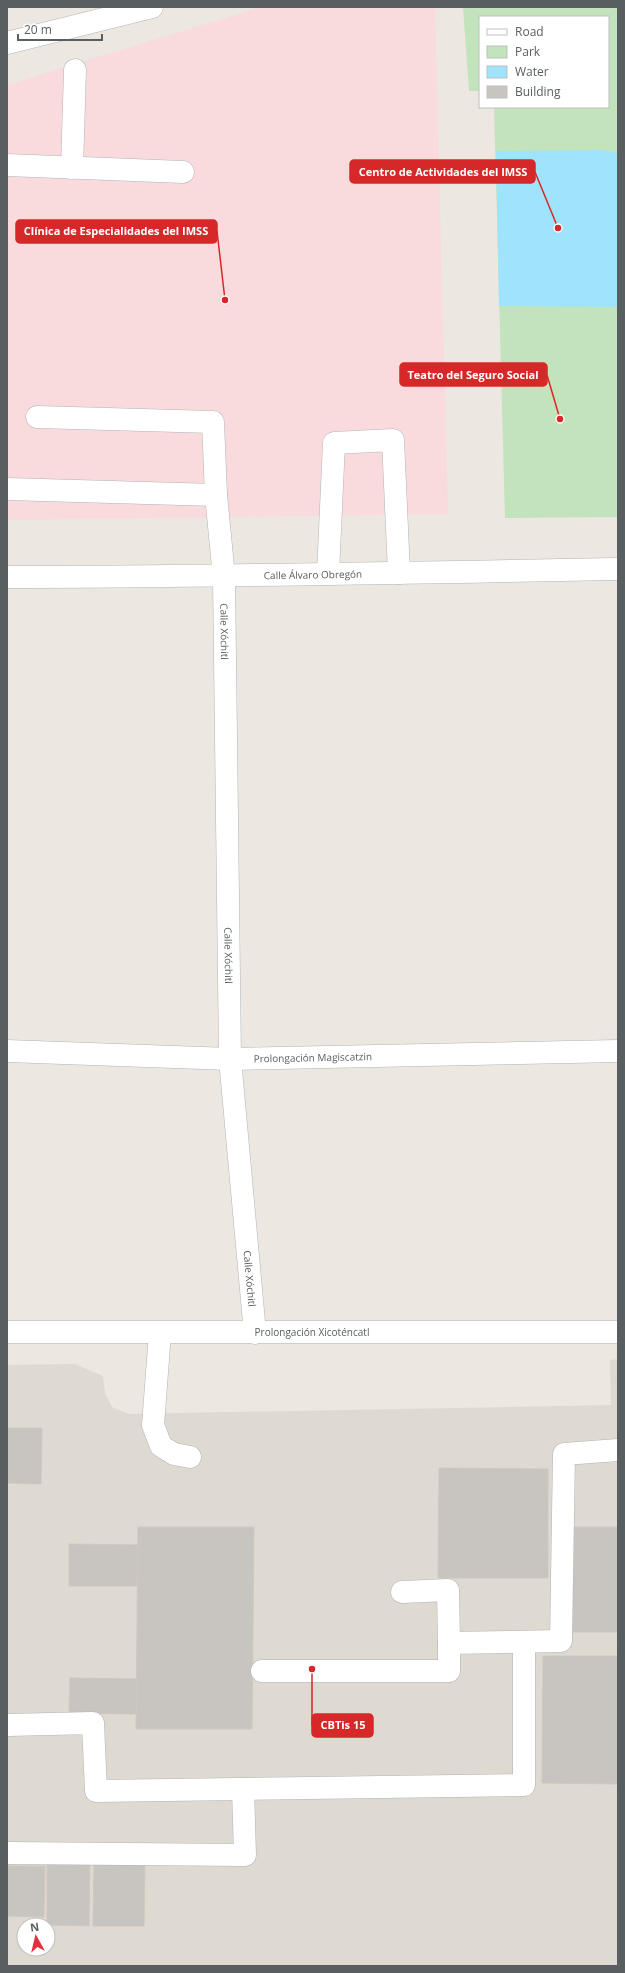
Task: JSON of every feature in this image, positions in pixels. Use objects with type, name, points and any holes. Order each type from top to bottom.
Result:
[{"type":"street","points":[[7,43],[152,7]]},
{"type":"street","points":[[72,168],[74,70]]},
{"type":"street","points":[[7,165],[183,172]]},
{"type":"street","name":"Calle Xóchitl","points":[[36,417],[213,422],[216,495],[224,576],[230,1059],[256,1332]]},
{"type":"street","points":[[328,573],[334,443],[393,440],[399,573]]},
{"type":"street","points":[[7,489],[216,495]]},
{"type":"street","name":"Calle Álvaro Obregón","points":[[7,577],[224,576],[618,569]]},
{"type":"street","name":"Prolongación Magiscatzin","points":[[7,1051],[230,1059],[618,1051]]},
{"type":"street","name":"Prolongación Xicoténcatl","points":[[7,1332],[618,1332]]},
{"type":"street","points":[[160,1333],[153,1425],[161,1446],[174,1454],[190,1458]]},
{"type":"street","points":[[449,1642],[561,1642],[564,1454],[618,1450]]},
{"type":"street","points":[[262,1671],[449,1671],[448,1590],[402,1592]]},
{"type":"street","points":[[7,1725],[94,1723],[96,1791],[524,1785],[524,1642]]},
{"type":"street","points":[[7,1854],[245,1855],[243,1789]]},
{"type":"shaded area","points":[[261,7],[435,7],[448,514],[7,520],[7,85]]},
{"type":"shaded area","points":[[618,1359],[618,1966],[7,1966],[7,1365],[75,1364],[103,1376],[105,1393],[112,1407],[128,1414],[611,1405],[610,1360]]},
{"type":"green space","points":[[463,7],[618,7],[618,517],[505,518],[494,108],[609,108],[609,16],[479,16],[479,91],[469,91]]},
{"type":"water","points":[[601,150],[618,153],[618,307],[499,306],[496,151]]},
{"type":"building","points":[[7,1428],[42,1428],[41,1484],[7,1483]]},
{"type":"building","points":[[439,1468],[548,1469],[548,1578],[438,1578]]},
{"type":"building","points":[[138,1527],[254,1527],[252,1729],[136,1729]]},
{"type":"building","points":[[573,1527],[618,1527],[618,1632],[572,1632]]},
{"type":"building","points":[[69,1544],[138,1545],[137,1586],[69,1586]]},
{"type":"building","points":[[543,1656],[618,1656],[618,1784],[542,1783]]},
{"type":"building","points":[[70,1678],[137,1679],[136,1714],[69,1713]]},
{"type":"building","points":[[47,1856],[90,1856],[89,1926],[56,1925],[56,1917],[47,1917]]},
{"type":"building","points":[[94,1857],[145,1857],[144,1926],[93,1926]]},
{"type":"building","points":[[7,1866],[45,1866],[44,1917],[7,1916]]},
{"type":"place","name":"Centro de Actividades del IMSS","points":[[558,228]]},
{"type":"place","name":"Clínica de Especialidades del IMSS","points":[[225,300]]},
{"type":"place","name":"Teatro del Seguro Social","points":[[560,419]]},
{"type":"place","name":"CBTis 15","points":[[312,1669]]}]
